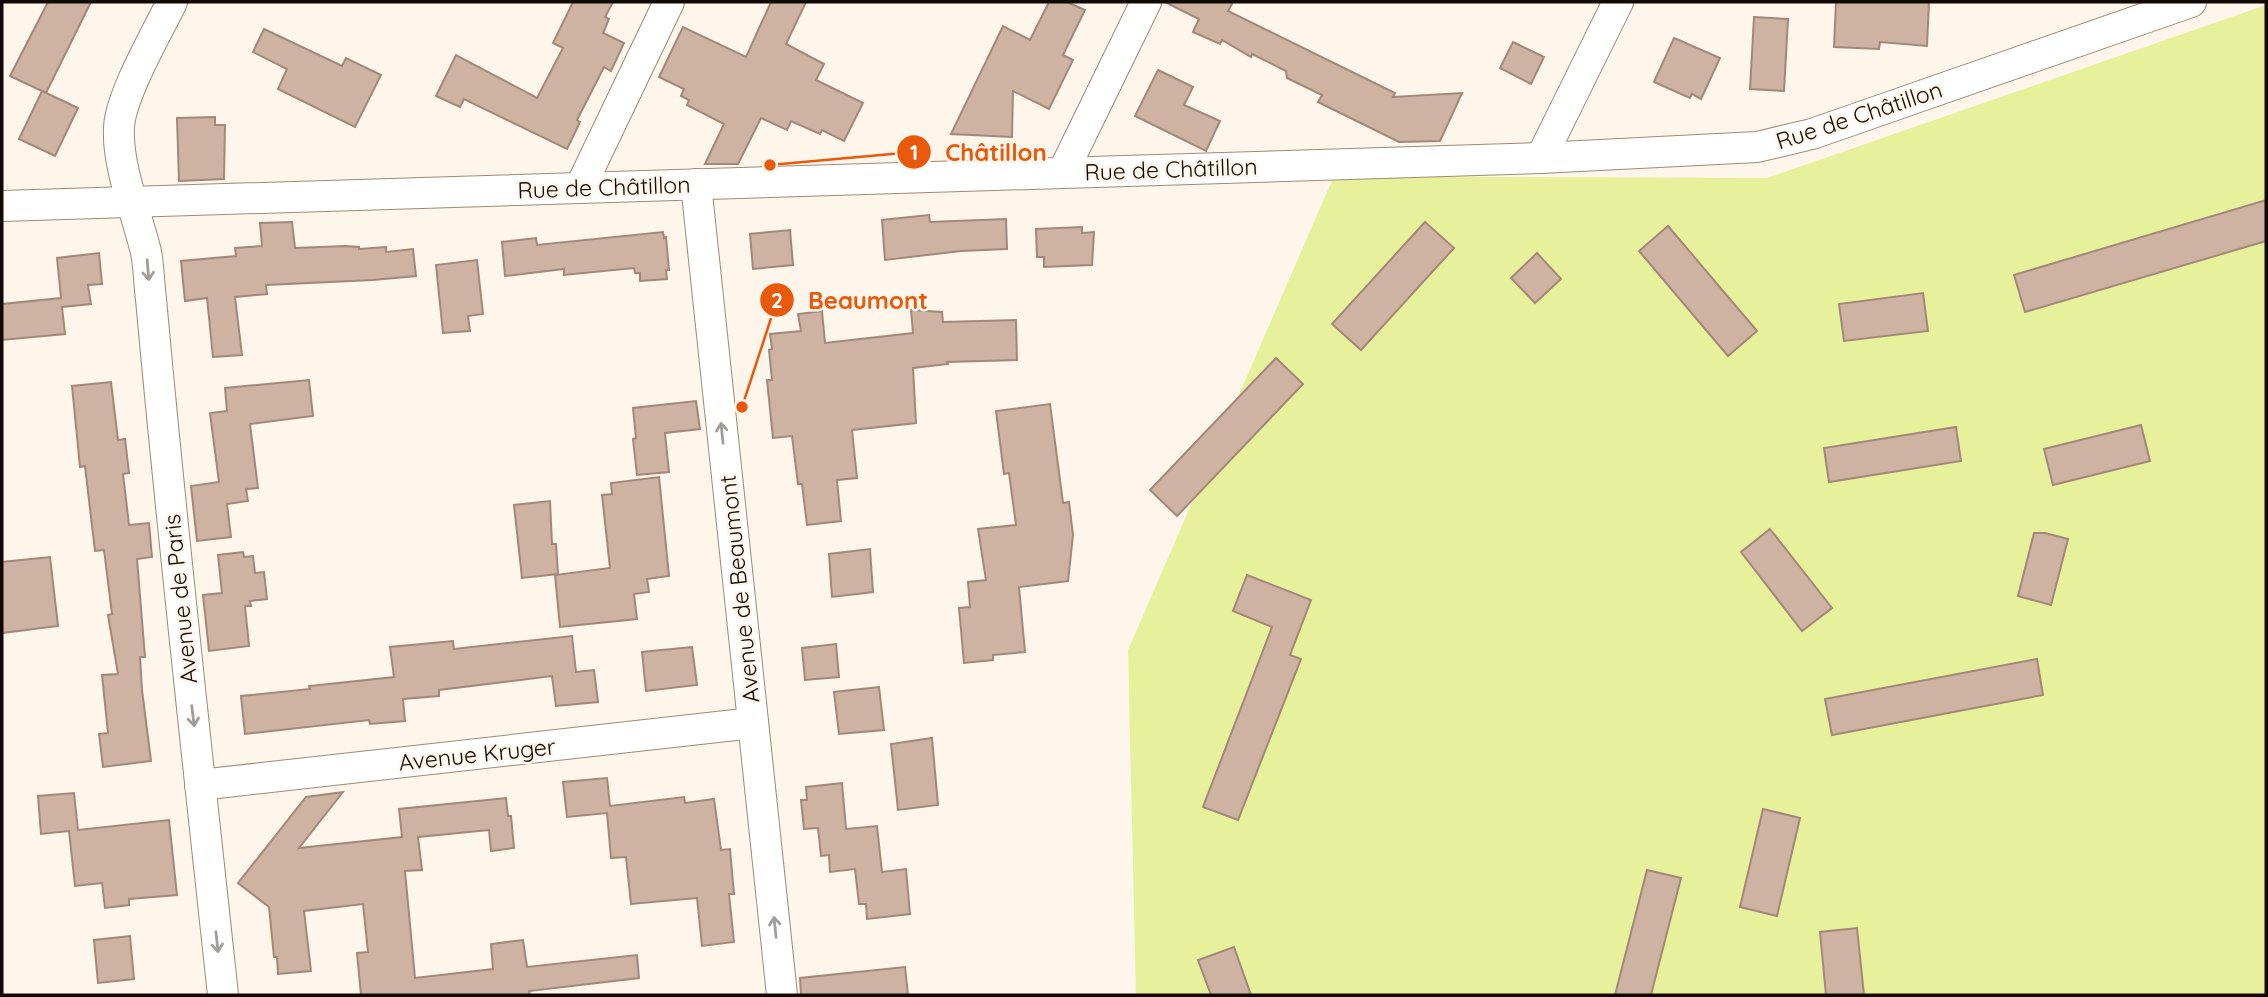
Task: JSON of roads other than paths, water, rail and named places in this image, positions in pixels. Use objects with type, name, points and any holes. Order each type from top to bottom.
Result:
[{"type":"street","name":"Avenue de Paris","points":[[172,2],[122,106],[118,129],[132,204],[147,255],[175,560],[223,995]]},
{"type":"street","points":[[580,188],[669,2]]},
{"type":"street","points":[[1063,172],[1146,2]]},
{"type":"street","points":[[1541,158],[1618,2]]},
{"type":"street","name":"Rue de Châtillon","points":[[2,206],[1541,158],[1757,147],[1812,134],[2190,2]]},
{"type":"street","name":"Avenue de Beaumont","points":[[696,184],[782,995]]},
{"type":"street","name":"Avenue Kruger","points":[[200,785],[753,723]]},
{"type":"place","name":"Châtillon","points":[[770,165]]},
{"type":"place","name":"Beaumont","points":[[742,407]]}]
